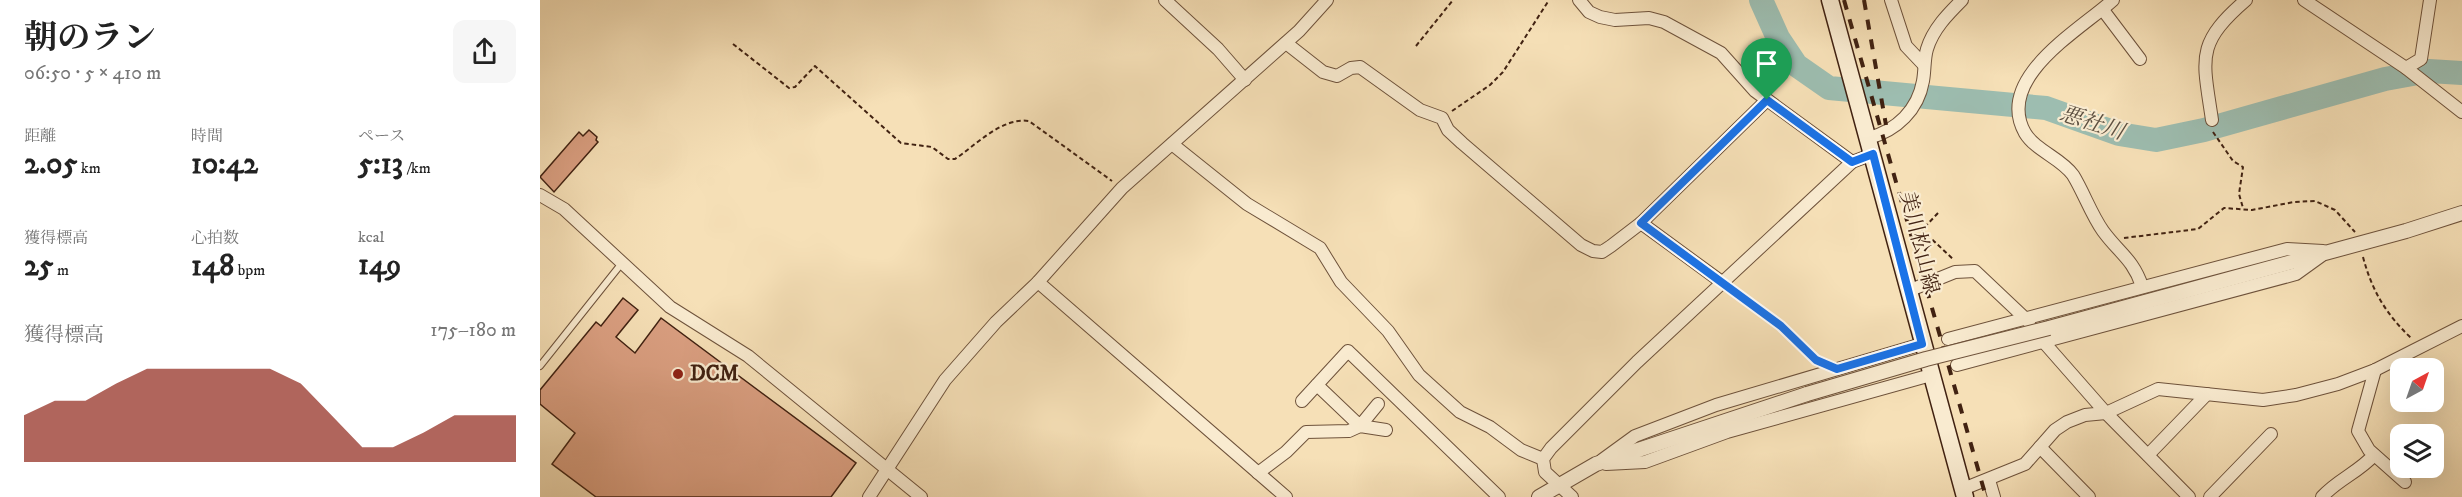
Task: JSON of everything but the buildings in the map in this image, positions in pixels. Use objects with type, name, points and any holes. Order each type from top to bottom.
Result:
[{"type":"main road","name":"美川松山線","points":[[1830,0],[1871,146],[1930,375],[1964,493]]},
{"type":"street","points":[[1165,0],[1218,49],[1245,80]]},
{"type":"street","points":[[869,497],[945,380],[996,322],[1038,282],[1122,188],[1286,43],[1327,0]]},
{"type":"street","points":[[1579,0],[1589,12],[1600,17],[1615,20],[1649,18],[1681,30],[1721,52],[1755,91],[1852,162]]},
{"type":"street","points":[[1892,0],[1906,45],[1924,65]]},
{"type":"street","points":[[1572,497],[1545,472],[1543,459],[1551,448],[1637,362],[1852,162],[1896,127],[1912,108],[1923,82],[1926,50],[1934,33],[1962,0]]},
{"type":"street","points":[[2113,0],[2038,62],[2022,92],[2020,113],[2026,134],[2072,174],[2097,223],[2110,241],[2134,264],[2142,286]]},
{"type":"street","points":[[2212,120],[2205,53],[2210,38],[2224,19],[2246,0]]},
{"type":"street","points":[[2304,0],[2408,70],[2462,112]]},
{"type":"street","points":[[2408,70],[2421,59],[2430,0]]},
{"type":"street","points":[[2103,10],[2140,59]]},
{"type":"street","points":[[1286,43],[1323,72],[1337,76],[1351,68],[1360,67],[1420,110],[1442,118],[1448,130],[1462,143],[1581,245],[1593,251],[1602,252],[1641,223],[1767,100]]},
{"type":"street","points":[[1172,144],[1247,204],[1320,248],[1341,282],[1388,331],[1419,375],[1460,412],[1490,427],[1521,450],[1543,459]]},
{"type":"street","points":[[540,195],[564,209],[670,307],[747,356],[886,471],[921,497]]},
{"type":"street","points":[[1596,464],[1807,394],[1926,359],[2049,328],[2462,213]]},
{"type":"street","points":[[1641,223],[1723,283]]},
{"type":"street","points":[[1948,339],[2287,249],[2327,252]]},
{"type":"street","points":[[1957,365],[2296,274],[2327,252]]},
{"type":"street","points":[[1908,291],[1965,270],[1975,271],[2026,318],[2043,342],[2106,413],[2189,497]]},
{"type":"street","points":[[1038,282],[1286,497]]},
{"type":"street","points":[[1964,493],[2025,464],[2055,430],[2067,422],[2085,415],[2106,413],[2158,389],[2264,400],[2338,384],[2375,370],[2462,326]]},
{"type":"street","points":[[1984,330],[1977,342],[1981,352],[1991,356]]},
{"type":"street","points":[[1539,497],[1560,487],[1635,436],[1716,405],[1922,344]]},
{"type":"street","points":[[1302,401],[1348,351],[1499,497]]},
{"type":"street","points":[[2375,370],[2358,431],[2374,455],[2405,482]]},
{"type":"street","points":[[1596,464],[1645,462],[1737,429],[1930,375]]},
{"type":"street","points":[[1317,385],[1360,426],[1386,430]]},
{"type":"street","points":[[2148,455],[2206,393]]},
{"type":"street","points":[[1258,473],[1286,452],[1306,432],[1348,431],[1360,426],[1378,404]]},
{"type":"street","points":[[2210,497],[2271,434]]},
{"type":"street","points":[[2040,447],[2090,497]]},
{"type":"street","points":[[2322,497],[2328,489],[2363,468],[2374,455]]},
{"type":"street","points":[[1989,480],[1994,497]]},
{"type":"lane","points":[[540,366],[622,263]]},
{"type":"path","points":[[1416,46],[1453,0]]},
{"type":"path","points":[[1442,118],[1490,85],[1503,72],[1549,0]]},
{"type":"path","points":[[733,44],[789,88],[795,87],[815,66],[901,143],[933,147],[948,159],[955,159],[1006,124],[1021,120],[1029,121],[1122,188]]},
{"type":"path","points":[[2213,134],[2233,161],[2243,167],[2239,200],[2243,209]]},
{"type":"path","points":[[2110,241],[2198,229],[2224,208],[2243,209],[2315,201],[2345,217],[2354,228],[2368,277],[2379,302],[2393,321],[2419,346]]},
{"type":"path","points":[[1938,213],[1922,230],[1965,270]]},
{"type":"path","points":[[1723,283],[1781,326],[1816,360],[1837,369]]},
{"type":"waterway","name":"悪社川","points":[[1761,0],[1778,38],[1796,65],[1829,88],[2046,108],[2119,134],[2156,140],[2204,130],[2385,79],[2429,71],[2462,73]]},
{"type":"railway","points":[[1844,0],[1986,497]]},
{"type":"railway","points":[[1864,0],[1886,125]]},
{"type":"place","name":"DCM","points":[[678,374]]},
{"type":"route","points":[[1767,100],[1852,162],[1873,154],[1922,344],[1837,369],[1816,360],[1781,326],[1641,223],[1767,100]]}]
